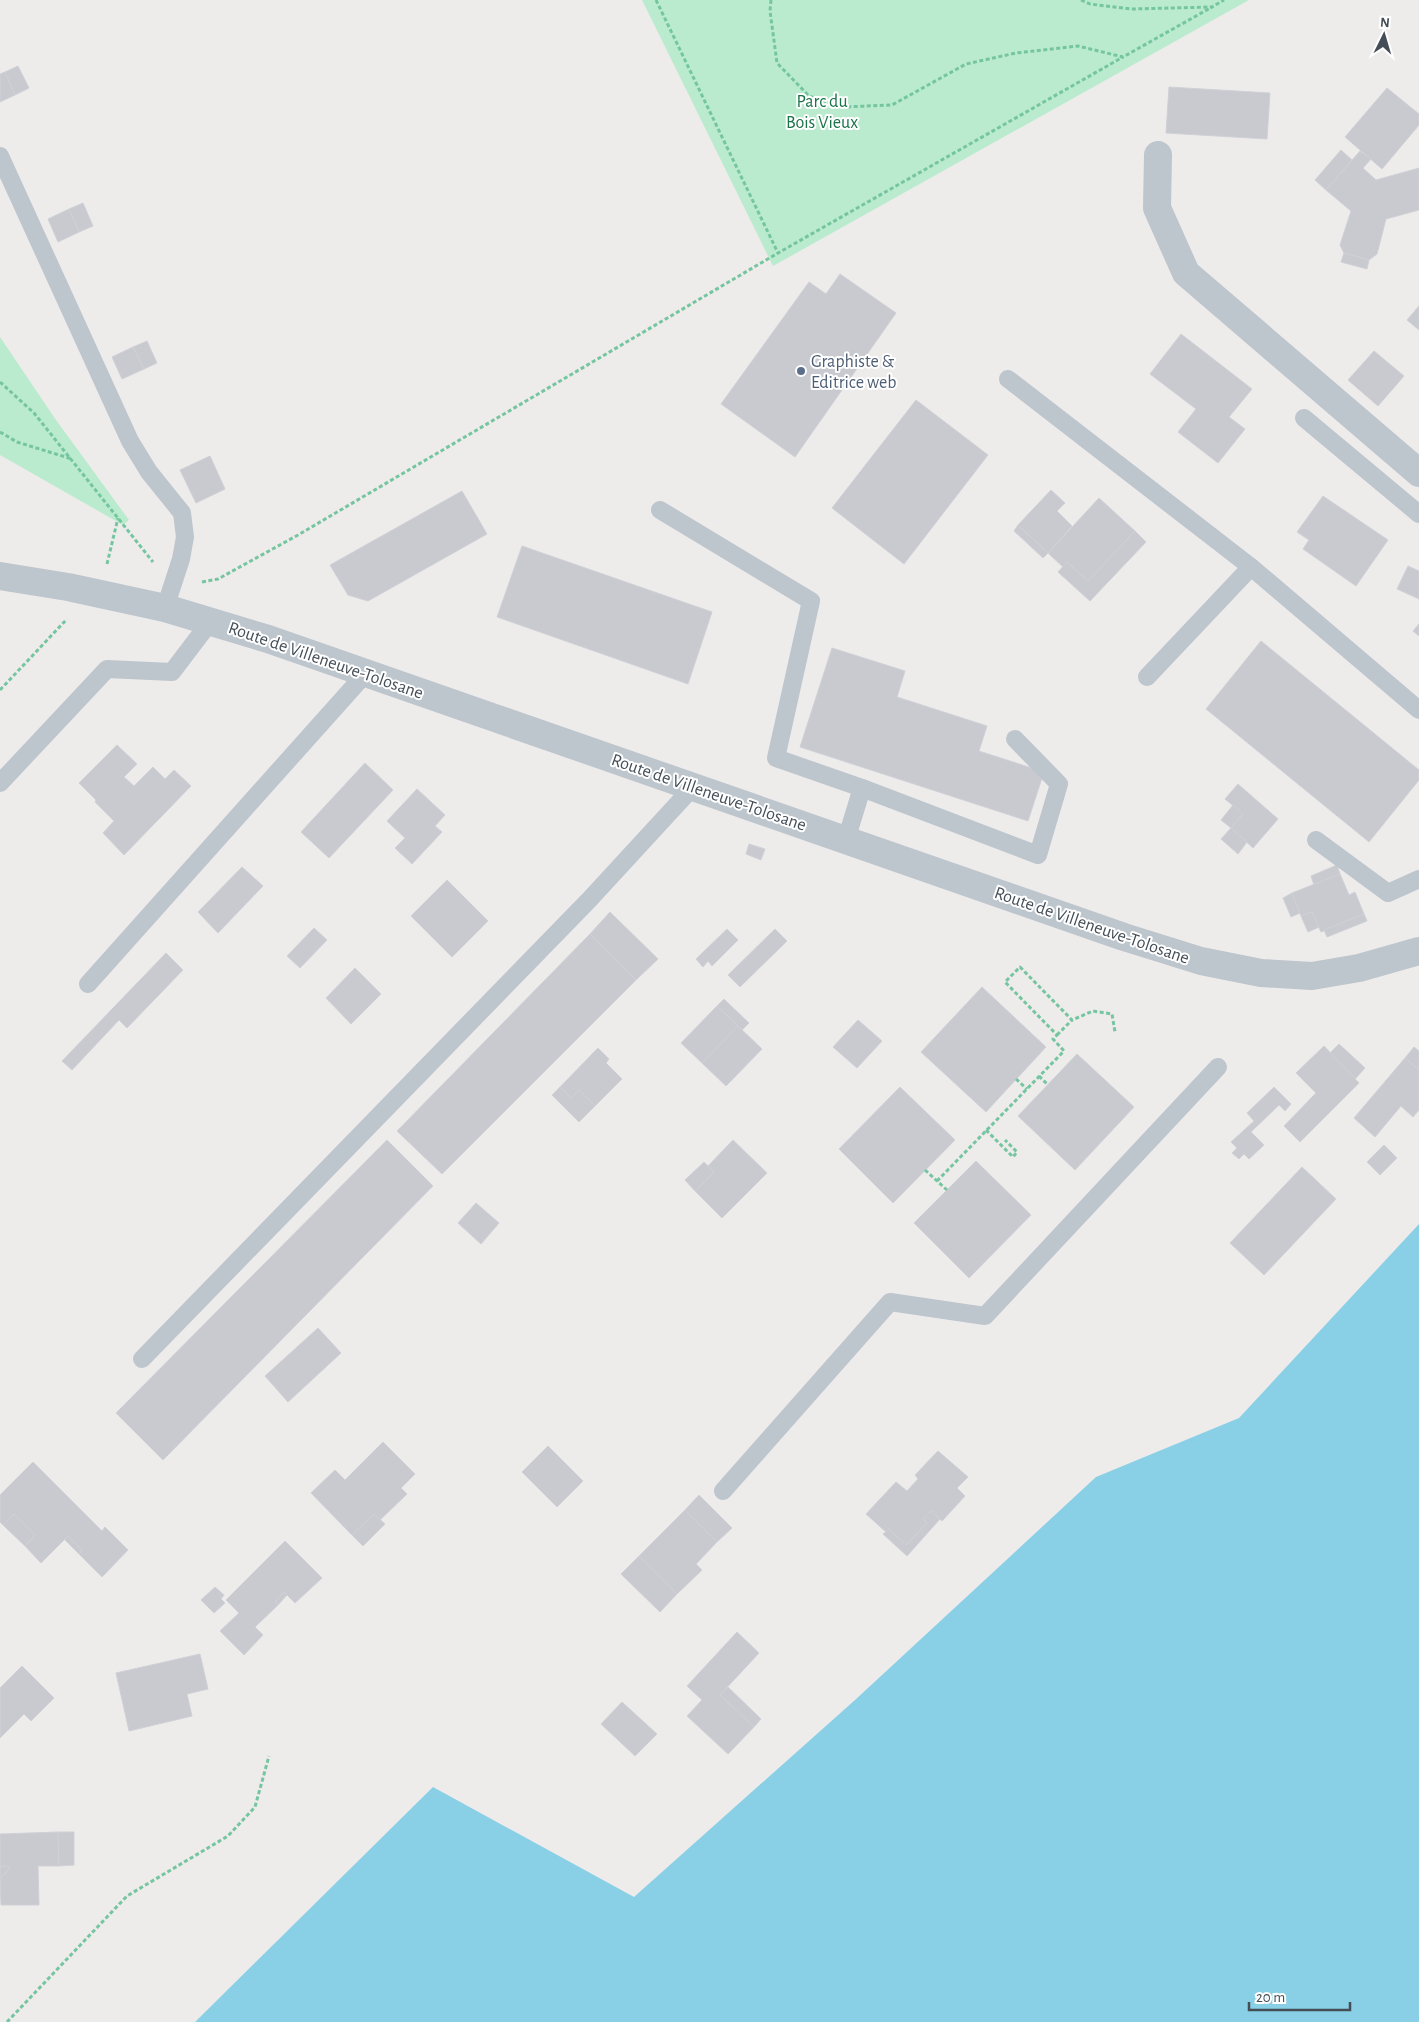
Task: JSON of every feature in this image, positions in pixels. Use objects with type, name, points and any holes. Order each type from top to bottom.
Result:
[{"type":"street","points":[[1158,155],[1157,208],[1186,273],[1419,474]]},
{"type":"street","name":"Route de Villeneuve-Tolosane","points":[[0,576],[68,587],[169,597],[210,622],[268,639],[1124,937],[1200,961],[1261,973],[1312,976],[1359,968],[1419,951]]},
{"type":"lane","points":[[0,156],[130,441],[149,472],[182,513],[185,537],[181,559],[169,597]]},
{"type":"lane","points":[[1008,379],[1251,567],[1419,710]]},
{"type":"lane","points":[[1304,418],[1419,514]]},
{"type":"lane","points":[[660,510],[811,601],[776,758],[862,788],[1038,855],[1058,784],[1015,739]]},
{"type":"lane","points":[[1147,676],[1251,567]]},
{"type":"lane","points":[[0,783],[107,669],[172,672],[210,622]]},
{"type":"lane","points":[[88,984],[366,673]]},
{"type":"lane","points":[[142,1360],[589,900],[694,786]]},
{"type":"lane","points":[[846,840],[862,788]]},
{"type":"lane","points":[[1316,840],[1388,893],[1419,879]]},
{"type":"lane","points":[[723,1491],[890,1302],[984,1316],[1218,1067]]},
{"type":"path","points":[[656,0],[778,253]]},
{"type":"path","points":[[772,0],[770,10],[777,63],[809,96],[843,107],[892,105],[966,64],[1016,53],[1078,46],[1123,56]]},
{"type":"path","points":[[1081,0],[1090,4],[1131,9],[1212,7]]},
{"type":"path","points":[[0,382],[34,413],[72,459],[118,518],[169,597],[218,579],[298,535],[778,253],[1224,0]]},
{"type":"path","points":[[0,432],[17,442],[72,459]]},
{"type":"path","points":[[107,567],[118,518]]},
{"type":"path","points":[[0,690],[70,616]]},
{"type":"path","points":[[1058,1035],[1005,982],[1020,967],[1072,1020]]},
{"type":"path","points":[[937,1181],[1064,1051],[1052,1039],[1072,1020],[1093,1011],[1112,1014],[1115,1032]]},
{"type":"path","points":[[1040,1076],[1048,1085]]},
{"type":"path","points":[[1016,1079],[1027,1089]]},
{"type":"path","points":[[986,1130],[1013,1157],[1017,1152],[1005,1140]]},
{"type":"path","points":[[925,1170],[947,1190]]},
{"type":"path","points":[[7,2022],[127,1896],[228,1836],[255,1807],[269,1756]]},
{"type":"green space","name":"Parc du Bois Vieux","points":[[642,0],[1249,0],[773,266]]},
{"type":"green space","points":[[0,337],[56,420],[129,520],[123,525],[0,455]]},
{"type":"water","points":[[1419,1224],[1419,2022],[195,2022],[433,1787],[634,1897],[855,1700],[1096,1477],[1239,1418]]},
{"type":"building","points":[[18,66],[29,88],[15,95],[5,72]]},
{"type":"building","points":[[5,72],[15,95],[0,102],[0,74]]},
{"type":"building","points":[[1169,87],[1270,93],[1267,139],[1166,133]]},
{"type":"building","points":[[1387,88],[1419,114],[1419,125],[1382,169],[1345,137]]},
{"type":"building","points":[[1341,150],[1352,160],[1326,190],[1315,180]]},
{"type":"building","points":[[1360,151],[1371,159],[1363,168],[1376,180],[1419,168],[1419,210],[1386,219],[1377,254],[1369,260],[1344,253],[1340,245],[1351,211],[1326,190]]},
{"type":"building","points":[[83,203],[93,226],[79,232],[69,209]]},
{"type":"building","points":[[69,209],[79,232],[58,242],[48,219]]},
{"type":"building","points":[[1344,253],[1369,260],[1367,269],[1341,262]]},
{"type":"building","name":"Graphiste & Editrice web","points":[[840,274],[896,313],[795,457],[721,404],[809,282],[826,294]]},
{"type":"building","points":[[1419,306],[1419,330],[1407,320]]},
{"type":"building","points":[[1181,334],[1252,389],[1229,417],[1245,429],[1218,463],[1178,432],[1196,409],[1150,374]]},
{"type":"building","points":[[147,341],[157,363],[144,369],[133,347]]},
{"type":"building","points":[[133,347],[144,369],[122,379],[112,357]]},
{"type":"building","points":[[1374,351],[1404,376],[1378,406],[1348,380]]},
{"type":"building","points":[[916,400],[988,455],[904,564],[832,508]]},
{"type":"building","points":[[210,456],[225,489],[196,503],[180,470]]},
{"type":"building","points":[[1051,490],[1065,503],[1057,511],[1072,526],[1048,553],[1018,525]]},
{"type":"building","points":[[462,491],[487,534],[368,601],[348,595],[330,565]]},
{"type":"building","points":[[1323,496],[1388,540],[1356,586],[1303,549],[1309,540],[1297,532]]},
{"type":"building","points":[[1099,498],[1135,531],[1088,581],[1067,562],[1063,567],[1048,553]]},
{"type":"building","points":[[1018,525],[1048,553],[1043,558],[1014,531]]},
{"type":"building","points":[[1135,531],[1146,542],[1090,601],[1058,572],[1067,562],[1088,581]]},
{"type":"building","points":[[522,546],[712,612],[688,684],[497,617]]},
{"type":"building","points":[[1408,566],[1419,571],[1419,599],[1397,589]]},
{"type":"building","points":[[1419,624],[1419,636],[1413,631]]},
{"type":"building","points":[[1261,641],[1419,770],[1419,780],[1369,842],[1206,709]]},
{"type":"building","points":[[832,648],[905,671],[897,697],[987,726],[979,751],[1044,772],[1028,821],[800,747]]},
{"type":"building","points":[[117,745],[137,764],[124,777],[134,786],[153,767],[165,779],[174,770],[191,786],[124,855],[103,833],[114,821],[79,783]]},
{"type":"building","points":[[365,763],[393,790],[329,858],[301,832]]},
{"type":"building","points":[[1238,784],[1278,819],[1253,848],[1231,828],[1243,814],[1225,799]]},
{"type":"building","points":[[417,789],[445,815],[435,826],[442,832],[412,864],[395,848],[405,838],[387,821]]},
{"type":"building","points":[[1233,805],[1243,814],[1231,828],[1221,820]]},
{"type":"building","points":[[1231,828],[1247,842],[1238,854],[1221,839]]},
{"type":"building","points":[[749,844],[765,849],[761,860],[746,854]]},
{"type":"building","points":[[1337,865],[1340,874],[1314,885],[1311,876]]},
{"type":"building","points":[[242,867],[263,886],[218,933],[198,912]]},
{"type":"building","points":[[1340,874],[1349,895],[1355,892],[1364,914],[1321,932],[1312,912],[1301,916],[1292,893]]},
{"type":"building","points":[[447,880],[488,921],[452,957],[411,916]]},
{"type":"building","points":[[1292,893],[1300,913],[1291,917],[1283,898]]},
{"type":"building","points":[[610,912],[658,959],[636,980],[590,934]]},
{"type":"building","points":[[1312,912],[1319,927],[1308,932],[1301,916]]},
{"type":"building","points":[[1364,914],[1367,921],[1327,937],[1324,930]]},
{"type":"building","points":[[314,928],[327,940],[300,968],[287,956]]},
{"type":"building","points":[[727,929],[738,940],[712,966],[708,961],[703,967],[696,959]]},
{"type":"building","points":[[775,929],[787,941],[740,987],[728,975]]},
{"type":"building","points":[[590,934],[636,980],[442,1174],[397,1131]]},
{"type":"building","points":[[166,953],[183,970],[127,1028],[119,1020],[72,1070],[62,1061]]},
{"type":"building","points":[[355,968],[381,994],[351,1024],[326,998]]},
{"type":"building","points":[[982,987],[1046,1047],[986,1112],[921,1052]]},
{"type":"building","points":[[724,999],[749,1023],[742,1030],[717,1006]]},
{"type":"building","points":[[717,1006],[738,1026],[702,1063],[681,1043]]},
{"type":"building","points":[[858,1020],[882,1041],[857,1068],[833,1047]]},
{"type":"building","points":[[738,1026],[762,1049],[726,1086],[702,1063]]},
{"type":"building","points":[[1339,1044],[1365,1068],[1355,1079],[1330,1053]]},
{"type":"building","points":[[1324,1046],[1359,1083],[1300,1142],[1284,1126],[1316,1093],[1296,1073]]},
{"type":"building","points":[[1414,1047],[1419,1051],[1419,1070],[1405,1058]]},
{"type":"building","points":[[598,1048],[609,1059],[606,1063],[622,1079],[595,1106],[579,1090],[571,1098],[560,1087]]},
{"type":"building","points":[[1077,1054],[1134,1107],[1075,1170],[1018,1116]]},
{"type":"building","points":[[1405,1058],[1419,1070],[1419,1110],[1413,1117],[1401,1106],[1375,1137],[1354,1118]]},
{"type":"building","points":[[560,1087],[571,1098],[579,1090],[595,1106],[579,1122],[552,1095]]},
{"type":"building","points":[[900,1087],[955,1140],[893,1203],[839,1149]]},
{"type":"building","points":[[1274,1087],[1291,1104],[1285,1111],[1279,1105],[1251,1132],[1264,1145],[1249,1159],[1244,1154],[1239,1159],[1232,1153],[1237,1148],[1231,1142],[1254,1121],[1247,1113]]},
{"type":"building","points":[[387,1140],[433,1186],[163,1460],[116,1413]]},
{"type":"building","points":[[733,1140],[767,1173],[722,1218],[695,1191],[714,1172],[708,1166]]},
{"type":"building","points":[[1384,1145],[1397,1158],[1380,1175],[1367,1162]]},
{"type":"building","points":[[976,1161],[1031,1215],[969,1278],[914,1223]]},
{"type":"building","points":[[704,1162],[714,1172],[695,1191],[685,1180]]},
{"type":"building","points":[[1302,1167],[1336,1199],[1264,1275],[1230,1243]]},
{"type":"building","points":[[476,1203],[499,1223],[481,1244],[458,1223]]},
{"type":"building","points":[[318,1328],[341,1353],[288,1402],[265,1376]]},
{"type":"building","points":[[383,1442],[415,1474],[401,1488],[407,1494],[380,1520],[374,1514],[352,1535],[311,1493],[335,1470],[345,1480]]},
{"type":"building","points":[[548,1446],[583,1481],[557,1507],[522,1472]]},
{"type":"building","points":[[938,1451],[968,1477],[957,1488],[965,1496],[942,1521],[931,1511],[923,1519],[927,1523],[906,1545],[889,1529],[886,1532],[866,1514],[896,1482],[907,1491],[918,1479],[915,1475]]},
{"type":"building","points":[[33,1462],[102,1531],[105,1527],[128,1550],[102,1577],[79,1554],[82,1550],[68,1536],[41,1563],[25,1546],[35,1535],[14,1514],[3,1525],[0,1522],[0,1495]]},
{"type":"building","points":[[699,1495],[732,1528],[717,1542],[685,1510]]},
{"type":"building","points":[[685,1510],[717,1542],[696,1564],[702,1570],[677,1594],[639,1556]]},
{"type":"building","points":[[931,1511],[940,1519],[907,1556],[883,1534],[889,1529],[906,1545],[927,1523],[923,1519]]},
{"type":"building","points":[[14,1514],[35,1535],[25,1546],[3,1525]]},
{"type":"building","points":[[374,1514],[385,1524],[363,1546],[352,1535]]},
{"type":"building","points":[[68,1536],[82,1550],[79,1554],[64,1539]]},
{"type":"building","points":[[285,1541],[322,1578],[295,1603],[284,1592],[275,1602],[278,1605],[255,1627],[263,1635],[244,1655],[220,1631],[239,1613],[226,1600]]},
{"type":"building","points":[[639,1556],[677,1594],[660,1612],[621,1574]]},
{"type":"building","points":[[215,1587],[224,1595],[221,1599],[225,1603],[214,1613],[201,1600]]},
{"type":"building","points":[[284,1592],[287,1595],[278,1605],[275,1602]]},
{"type":"building","points":[[737,1632],[759,1653],[720,1695],[754,1727],[728,1754],[687,1716],[702,1700],[687,1686]]},
{"type":"building","points":[[200,1654],[208,1689],[187,1694],[192,1716],[129,1731],[116,1673]]},
{"type":"building","points":[[22,1666],[54,1698],[31,1721],[24,1714],[0,1738],[0,1688]]},
{"type":"building","points":[[728,1687],[761,1719],[754,1727],[720,1695]]},
{"type":"building","points":[[622,1702],[657,1734],[635,1756],[601,1724]]},
{"type":"building","points":[[58,1832],[59,1866],[38,1866],[39,1905],[1,1905],[0,1879],[10,1868],[0,1867],[0,1834]]},
{"type":"building","points":[[58,1832],[74,1832],[74,1865],[59,1866]]},
{"type":"building","points":[[0,1867],[10,1868],[0,1879]]},
{"type":"place","name":"Graphiste & Editrice web","points":[[801,371]]}]
